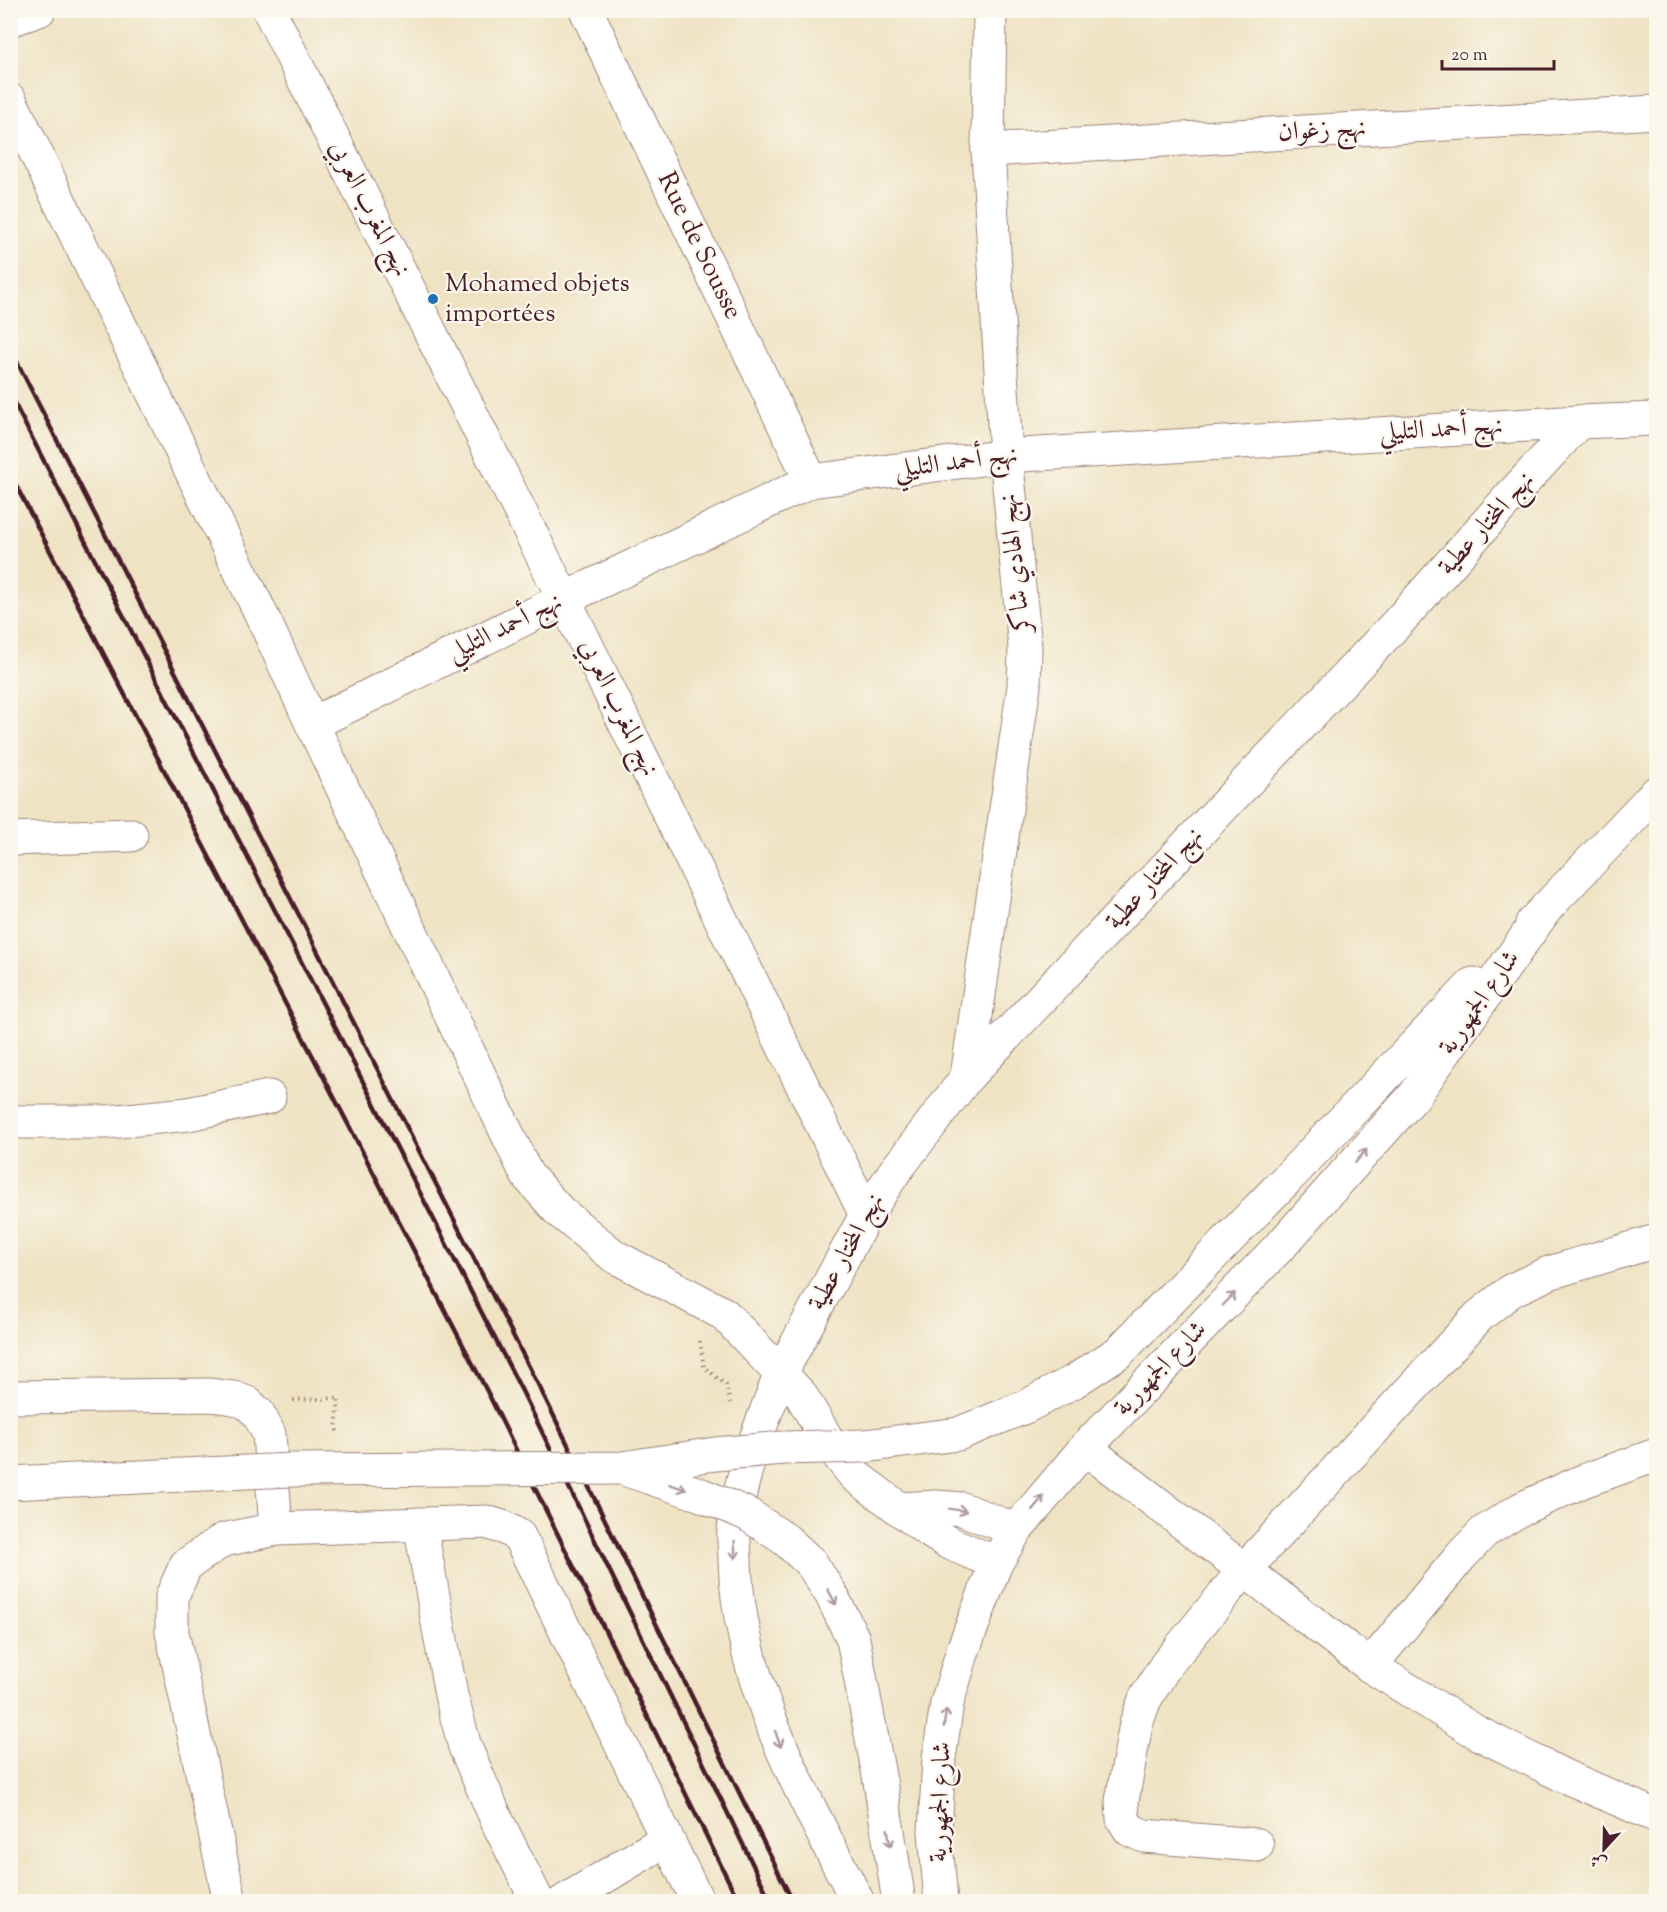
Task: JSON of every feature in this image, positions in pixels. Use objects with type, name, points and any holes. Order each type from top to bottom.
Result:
[{"type":"street","points":[[10,20],[39,10]]},
{"type":"street","name":"نهج المغرب العربي","points":[[269,10],[564,599],[866,1215]]},
{"type":"street","name":"Rue de Sousse","points":[[586,10],[811,481]]},
{"type":"street","name":"نهج الهادي شاكر","points":[[967,1077],[1024,686],[1022,612],[1006,456],[988,150],[990,10]]},
{"type":"street","points":[[10,100],[264,620],[527,1175],[559,1211],[614,1256],[724,1314],[801,1395],[831,1446],[854,1475],[947,1542],[996,1563]]},
{"type":"street","name":"نهج زغوان","points":[[988,150],[1656,112]]},
{"type":"street","name":"نهج أحمد التليلي","points":[[312,724],[564,599],[811,481],[1006,456],[1656,419]]},
{"type":"street","name":"نهج المختار عطية","points":[[858,1902],[783,1754],[757,1684],[741,1627],[736,1588],[734,1530],[743,1480],[781,1372],[866,1215],[892,1174],[967,1077],[1392,629],[1580,422]]},
{"type":"street","points":[[10,1483],[292,1470],[622,1468],[715,1454],[783,1448],[865,1446],[958,1434],[1025,1407],[1073,1382],[1119,1352],[1656,793]]},
{"type":"street","points":[[10,839],[131,835]]},
{"type":"street","name":"شارع الجمهورية","points":[[942,1902],[935,1832],[939,1758],[947,1703],[963,1650],[996,1563],[1016,1530],[1085,1448],[1285,1241],[1414,1096],[1547,907]]},
{"type":"street","points":[[10,1122],[120,1121],[188,1114],[269,1097]]},
{"type":"street","points":[[1257,1845],[1144,1836],[1130,1830],[1123,1819],[1122,1801],[1136,1724],[1145,1699],[1166,1665],[1245,1569],[1487,1309],[1512,1290],[1549,1273],[1656,1241]]},
{"type":"street","points":[[10,1397],[210,1395],[234,1398],[247,1403],[258,1413],[268,1434],[276,1529]]},
{"type":"street","points":[[1085,1448],[1370,1666],[1476,1732],[1562,1775],[1656,1816]]},
{"type":"street","points":[[1370,1666],[1461,1556],[1484,1532],[1521,1509],[1582,1481],[1656,1455]]},
{"type":"street","points":[[622,1468],[699,1494],[747,1514],[786,1540],[811,1563],[831,1594],[853,1640],[880,1781],[899,1902]]},
{"type":"street","points":[[900,1509],[936,1507],[962,1509],[1016,1530]]},
{"type":"street","points":[[230,1902],[172,1632],[172,1596],[186,1565],[223,1540],[276,1529],[486,1522],[506,1528],[519,1536],[698,1902]]},
{"type":"street","points":[[420,1524],[451,1695],[465,1747],[538,1902]]},
{"type":"street","points":[[563,1902],[668,1839]]},
{"type":"path","points":[[724,1314],[698,1329],[704,1367],[726,1385],[731,1407]]},
{"type":"path","points":[[247,1403],[339,1398],[336,1428],[339,1437]]},
{"type":"railway","points":[[10,348],[544,1396],[793,1902]]},
{"type":"railway","points":[[10,395],[524,1395],[771,1902]]},
{"type":"railway","points":[[10,474],[490,1397],[739,1902]]},
{"type":"place","name":"Mohamed objets importées","points":[[433,299]]}]
